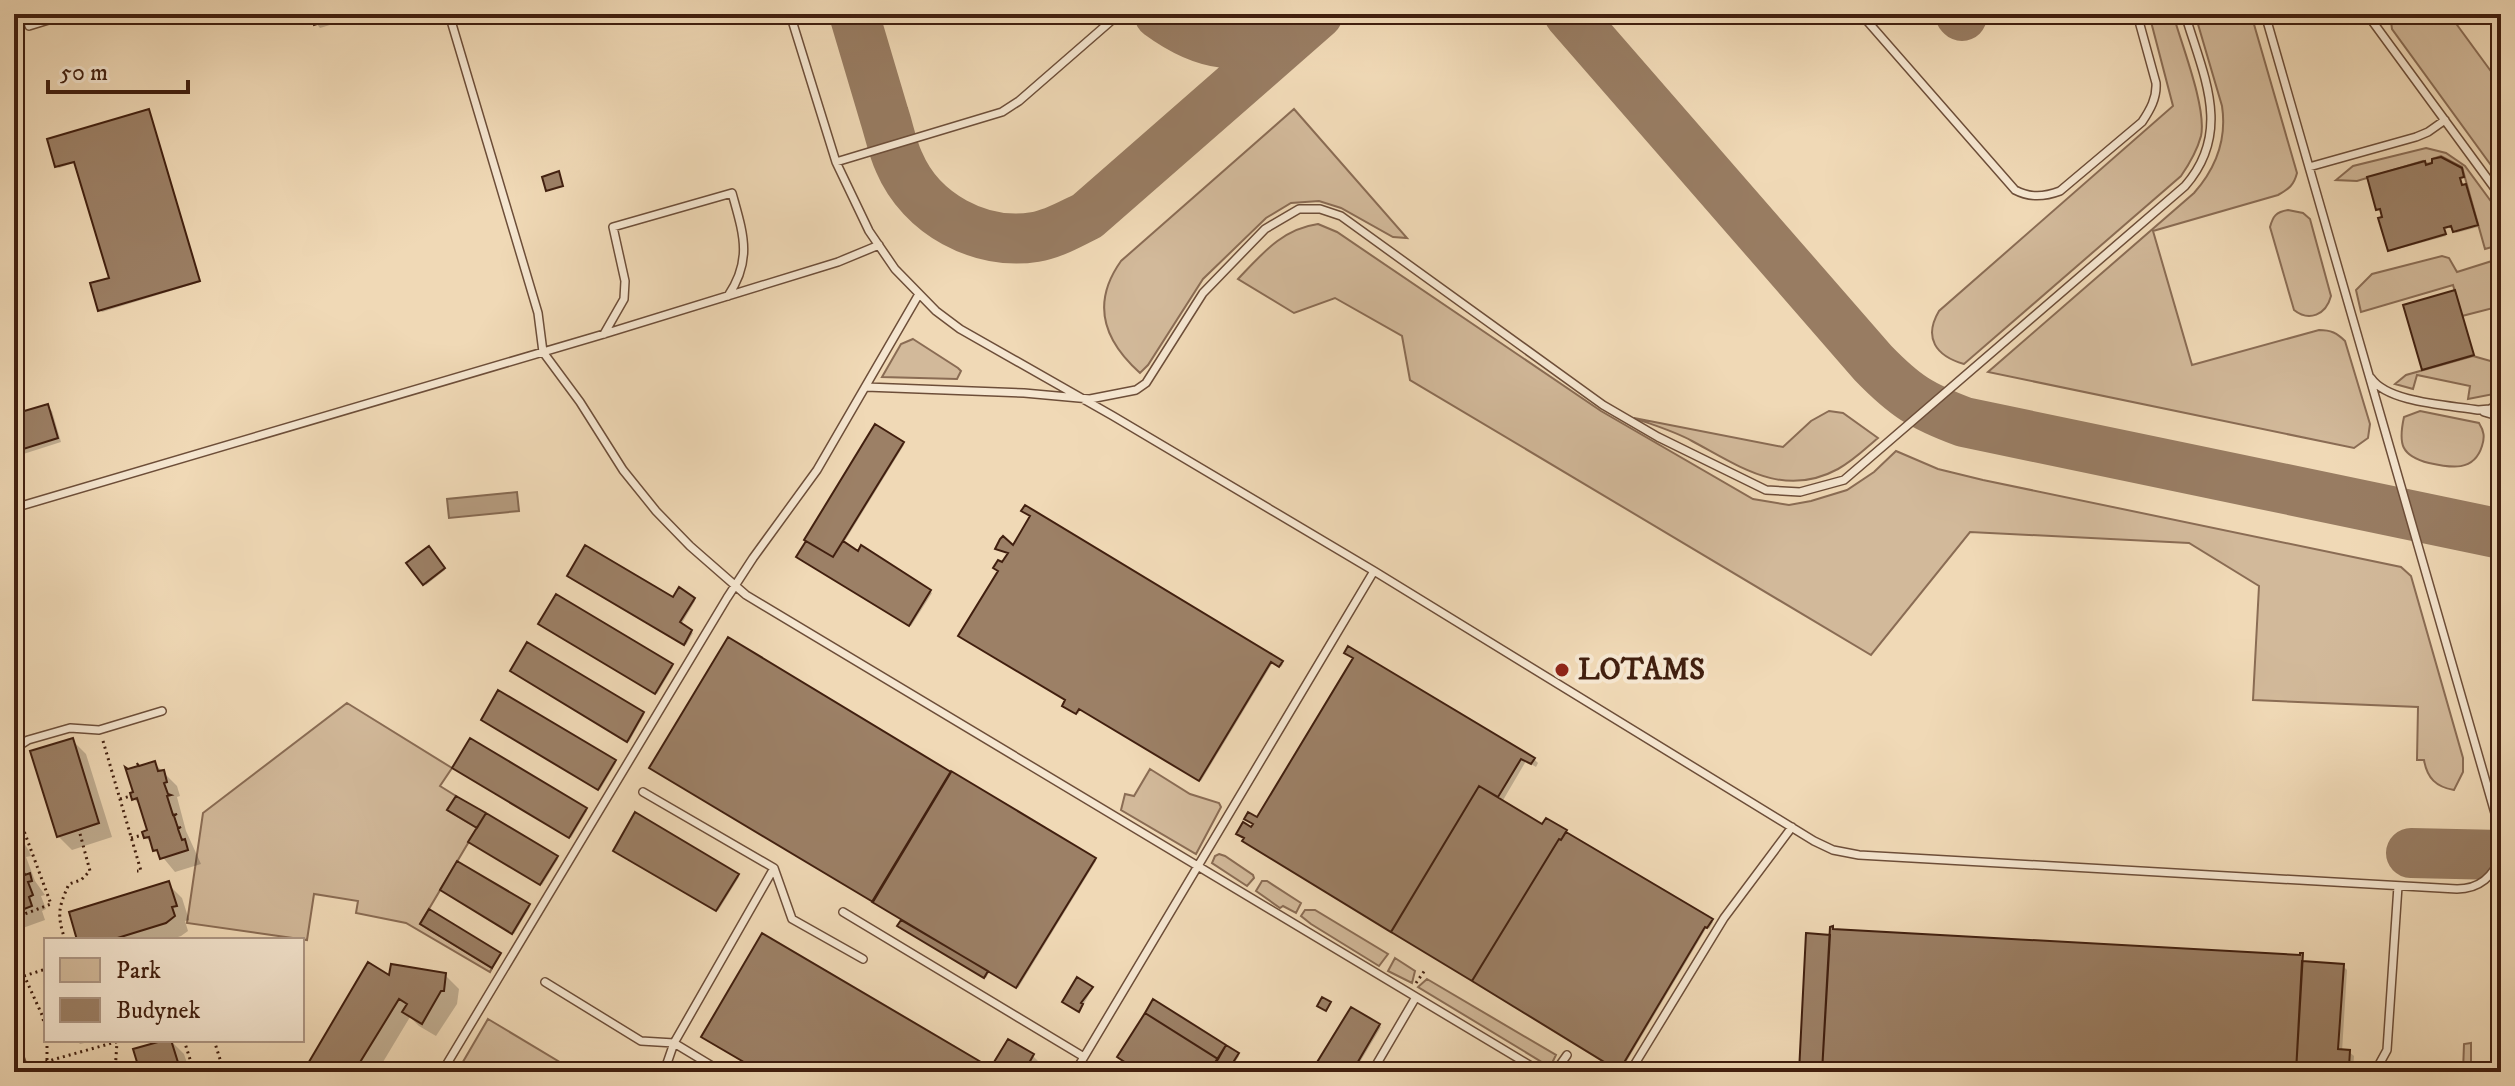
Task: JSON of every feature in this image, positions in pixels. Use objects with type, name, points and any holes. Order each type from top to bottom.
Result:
[{"type":"lane","points":[[26,14],[29,26],[68,14]]},
{"type":"lane","points":[[449,14],[538,313],[543,352],[580,402],[623,470],[690,546],[758,603],[1541,1072]]},
{"type":"lane","points":[[790,14],[836,162],[869,231],[895,269],[960,329],[1374,571],[1833,850],[1859,855],[2466,889],[2485,880],[2501,855]]},
{"type":"lane","points":[[836,162],[1002,112],[1019,101],[1119,14]]},
{"type":"lane","points":[[1861,14],[2015,190],[2033,196],[2047,196],[2060,191],[2142,122],[2149,112],[2157,93],[2156,83],[2137,14]]},
{"type":"lane","points":[[866,387],[1090,399],[1136,390],[1146,383],[1203,293],[1265,229],[1299,209],[1320,209],[1341,216],[1628,421],[1766,490],[1800,492],[1835,484],[1844,480],[1928,409],[2198,172],[2211,138],[2213,118],[2185,14]]},
{"type":"lane","points":[[2265,14],[2501,834]]},
{"type":"lane","points":[[2367,14],[2501,197]]},
{"type":"lane","points":[[2309,167],[2416,137],[2445,120]]},
{"type":"lane","points":[[604,334],[624,299],[625,281],[613,227],[732,193],[744,245],[743,267],[728,296]]},
{"type":"lane","points":[[14,508],[604,334],[838,262],[879,245]]},
{"type":"lane","points":[[442,1072],[735,586],[817,470],[919,294]]},
{"type":"lane","points":[[2368,373],[2377,387],[2388,393],[2501,417]]},
{"type":"lane","points":[[2478,410],[2490,409],[2501,403]]},
{"type":"lane","points":[[1075,1072],[1374,571]]},
{"type":"lane","points":[[14,749],[28,740],[70,728],[99,730],[162,711]]},
{"type":"lane","points":[[643,792],[774,868],[792,919],[863,959]]},
{"type":"lane","points":[[1633,1067],[1724,918],[1792,827]]},
{"type":"lane","points":[[664,1072],[674,1043],[774,868]]},
{"type":"lane","points":[[2375,1072],[2387,1050],[2398,886]]},
{"type":"lane","points":[[843,912],[1084,1057]]},
{"type":"lane","points":[[545,982],[641,1041],[674,1043],[722,1072]]},
{"type":"lane","points":[[1372,1072],[1416,997]]},
{"type":"lane","points":[[14,1041],[24,1070]]},
{"type":"lane","points":[[1555,1072],[1567,1055]]},
{"type":"path","points":[[99,730],[141,871],[137,871]]},
{"type":"path","points":[[120,799],[131,796]]},
{"type":"path","points":[[14,804],[51,904],[14,918]]},
{"type":"path","points":[[64,938],[59,908],[69,884],[81,880],[90,871],[79,830]]},
{"type":"path","points":[[17,838],[25,835]]},
{"type":"path","points":[[131,838],[143,835]]},
{"type":"path","points":[[31,877],[40,874]]},
{"type":"path","points":[[14,953],[44,1022]]},
{"type":"path","points":[[24,976],[44,970]]},
{"type":"path","points":[[47,1042],[47,1062],[51,1072]]},
{"type":"path","points":[[24,1070],[117,1042]]},
{"type":"path","points":[[115,1072],[120,1042]]},
{"type":"path","points":[[185,1042],[194,1072]]},
{"type":"path","points":[[206,1072],[223,1069],[215,1042]]},
{"type":"green space","points":[[2149,14],[2173,14],[2192,75],[2202,124],[2201,136],[2190,162],[2181,176],[1964,364],[1954,361],[1940,351],[1932,338],[1939,311],[2173,106]]},
{"type":"green space","points":[[2195,14],[2251,14],[2297,173],[2290,186],[2278,195],[2153,231],[2192,365],[2319,330],[2334,332],[2345,341],[2370,424],[2368,438],[2354,448],[1988,372],[2194,193],[2208,174],[2221,141],[2223,118]]},
{"type":"green space","points":[[2390,14],[2449,14],[2501,85],[2501,179],[2392,29]]},
{"type":"green space","points":[[1294,109],[1407,238],[1393,237],[1341,208],[1319,201],[1291,203],[1266,218],[1203,279],[1140,373],[1117,347],[1105,320],[1106,292],[1121,261]]},
{"type":"green space","points":[[2426,148],[2446,153],[2465,166],[2501,215],[2501,306],[2462,316],[2453,285],[2361,312],[2356,290],[2372,274],[2442,256],[2449,258],[2457,272],[2495,260],[2492,247],[2485,249],[2462,167],[2441,156],[2432,159],[2432,163],[2425,164],[2423,161],[2357,181],[2336,180],[2353,166]]},
{"type":"green space","points":[[2288,210],[2303,213],[2310,219],[2331,296],[2329,303],[2316,315],[2305,316],[2294,310],[2270,227],[2276,215]]},
{"type":"green space","points":[[1318,224],[1337,232],[1601,411],[1753,499],[1789,505],[1847,490],[1874,472],[1896,451],[1938,469],[1983,480],[2401,567],[2411,576],[2463,758],[2463,772],[2454,790],[2448,789],[2433,781],[2424,760],[2417,760],[2418,707],[2253,700],[2259,586],[2189,543],[1970,532],[1871,655],[1410,380],[1402,336],[1335,298],[1294,313],[1238,279],[1283,237]]},
{"type":"green space","points":[[913,339],[958,368],[961,371],[957,379],[882,377],[901,344]]},
{"type":"green space","points":[[2473,356],[2501,364],[2499,393],[2468,399],[2470,386],[2417,375],[2413,389],[2395,384],[2406,375]]},
{"type":"green space","points":[[1829,411],[1843,413],[1878,438],[1838,469],[1799,481],[1762,476],[1678,434],[1634,418],[1783,447],[1811,421]]},
{"type":"green space","points":[[2420,411],[2479,423],[2484,440],[2478,454],[2468,464],[2461,466],[2445,466],[2412,457],[2402,442],[2404,417]]},
{"type":"green space","points":[[347,703],[452,768],[440,786],[456,796],[447,810],[477,828],[420,924],[492,968],[490,972],[406,923],[356,913],[358,901],[314,894],[307,940],[187,923],[203,813]]},
{"type":"green space","points":[[1150,769],[1190,794],[1219,803],[1221,807],[1196,854],[1121,810],[1125,794],[1134,796]]},
{"type":"green space","points":[[1219,854],[1253,875],[1247,886],[1212,863]]},
{"type":"green space","points":[[1262,881],[1267,881],[1301,903],[1296,913],[1283,906],[1280,908],[1256,891]]},
{"type":"green space","points":[[1305,910],[1315,910],[1388,954],[1379,966],[1311,924],[1301,916]]},
{"type":"green space","points":[[1395,958],[1415,971],[1412,983],[1388,971]]},
{"type":"green space","points":[[1427,979],[1556,1055],[1550,1067],[1418,987]]},
{"type":"green space","points":[[488,1019],[573,1070],[575,1072],[457,1072]]},
{"type":"green space","points":[[2471,1043],[2471,1065],[2490,1066],[2490,1072],[2463,1072],[2464,1044]]},
{"type":"shaded area","points":[[517,492],[519,511],[449,518],[447,499]]},
{"type":"building","points":[[311,14],[349,14],[314,25]]},
{"type":"building","points":[[149,109],[200,281],[98,311],[90,283],[109,278],[74,162],[55,167],[47,139]]},
{"type":"building","points":[[2441,157],[2462,168],[2464,177],[2460,178],[2462,185],[2466,184],[2478,225],[2453,232],[2451,226],[2444,228],[2446,234],[2388,251],[2378,218],[2382,217],[2380,209],[2376,210],[2367,177],[2425,161],[2426,165],[2432,163],[2432,159]]},
{"type":"building","points":[[559,171],[563,186],[546,191],[542,177]]},
{"type":"building","points":[[2455,290],[2474,355],[2422,370],[2403,305]]},
{"type":"building","points":[[48,404],[58,438],[14,452],[14,414]]},
{"type":"building","points":[[875,424],[904,442],[833,557],[804,540]]},
{"type":"building","points":[[1025,505],[1283,661],[1279,667],[1271,662],[1199,781],[1079,709],[1076,714],[1062,706],[1065,700],[958,636],[998,571],[993,568],[1008,553],[995,549],[1000,539],[1003,536],[1013,545],[1030,516],[1021,511]]},
{"type":"building","points":[[806,541],[833,557],[843,541],[858,551],[861,545],[931,590],[909,626],[796,557]]},
{"type":"building","points":[[585,545],[673,597],[679,587],[695,598],[680,622],[692,630],[684,645],[567,576]]},
{"type":"building","points":[[429,546],[445,568],[423,585],[406,563]]},
{"type":"building","points":[[556,594],[673,664],[655,694],[538,624]]},
{"type":"building","points":[[728,637],[951,772],[873,902],[649,768]]},
{"type":"building","points":[[527,642],[644,712],[627,742],[510,671]]},
{"type":"building","points":[[1348,646],[1535,758],[1531,764],[1521,759],[1498,797],[1479,786],[1391,932],[1242,841],[1244,838],[1236,834],[1243,822],[1251,827],[1253,824],[1244,819],[1248,812],[1257,817],[1353,658],[1344,653]]},
{"type":"building","points":[[498,690],[616,760],[598,790],[481,720]]},
{"type":"building","points":[[73,738],[99,823],[57,837],[30,751]]},
{"type":"building","points":[[470,738],[587,808],[569,838],[452,768]]},
{"type":"building","points":[[155,761],[158,771],[164,770],[167,782],[164,783],[171,795],[167,796],[173,815],[177,814],[174,816],[188,850],[160,859],[157,850],[153,851],[149,837],[144,838],[142,832],[147,830],[137,798],[132,800],[130,793],[133,792],[125,767],[128,769],[138,766],[137,763],[139,766]]},
{"type":"building","points":[[951,771],[1096,858],[1016,988],[872,902]]},
{"type":"building","points":[[1479,786],[1542,824],[1546,818],[1567,830],[1472,981],[1391,932]]},
{"type":"building","points":[[456,796],[486,813],[477,828],[447,810]]},
{"type":"building","points":[[635,812],[739,874],[716,911],[613,851]]},
{"type":"building","points":[[486,813],[558,856],[540,885],[468,842]]},
{"type":"building","points":[[1566,832],[1713,919],[1705,927],[1619,1071],[1472,981]]},
{"type":"building","points":[[14,845],[25,875],[30,873],[32,881],[28,882],[33,895],[29,897],[32,906],[14,913]]},
{"type":"building","points":[[457,861],[530,904],[512,934],[440,890]]},
{"type":"building","points":[[169,881],[177,906],[172,907],[175,916],[166,923],[117,938],[76,938],[69,912]]},
{"type":"building","points":[[429,909],[501,953],[492,968],[420,924]]},
{"type":"building","points":[[901,920],[988,971],[984,978],[897,926]]},
{"type":"building","points":[[1833,926],[1833,929],[2303,953],[2296,1072],[1822,1072],[1830,927]]},
{"type":"building","points":[[762,933],[981,1062],[990,1068],[988,1072],[761,1072],[701,1037]]},
{"type":"building","points":[[1806,933],[1830,935],[1822,1072],[1799,1072]]},
{"type":"building","points":[[2302,961],[2344,964],[2338,1049],[2350,1050],[2349,1067],[2337,1066],[2336,1072],[2296,1072]]},
{"type":"building","points":[[368,962],[389,975],[391,964],[446,973],[444,991],[441,991],[422,1024],[402,1012],[407,1004],[399,999],[354,1072],[303,1072]]},
{"type":"building","points":[[1077,977],[1093,987],[1081,1003],[1079,1012],[1062,1002]]},
{"type":"building","points":[[1322,997],[1331,1002],[1326,1011],[1317,1006]]},
{"type":"building","points":[[1153,999],[1226,1045],[1218,1059],[1145,1013]]},
{"type":"building","points":[[1351,1007],[1380,1024],[1352,1072],[1311,1072]]},
{"type":"building","points":[[1145,1013],[1218,1059],[1209,1072],[1140,1072],[1117,1057]]},
{"type":"building","points":[[1008,1039],[1034,1054],[1024,1072],[988,1072]]},
{"type":"building","points":[[158,1042],[172,1042],[181,1072],[140,1072],[133,1049]]},
{"type":"building","points":[[1226,1045],[1239,1053],[1227,1072],[1209,1072]]},
{"type":"taxiway","points":[[854,14],[894,150],[909,181],[937,211],[955,222],[974,231],[1014,238],[1049,234],[1087,216],[1318,14]]},
{"type":"taxiway","points":[[1159,14],[1193,34],[1224,43],[1240,44],[1294,35]]},
{"type":"taxiway","points":[[1569,14],[1873,363],[1895,384],[1925,405],[1964,422],[2501,534]]},
{"type":"taxiway","points":[[2411,853],[2501,855]]},
{"type":"place","name":"LOTAMS","points":[[1562,670]]}]
